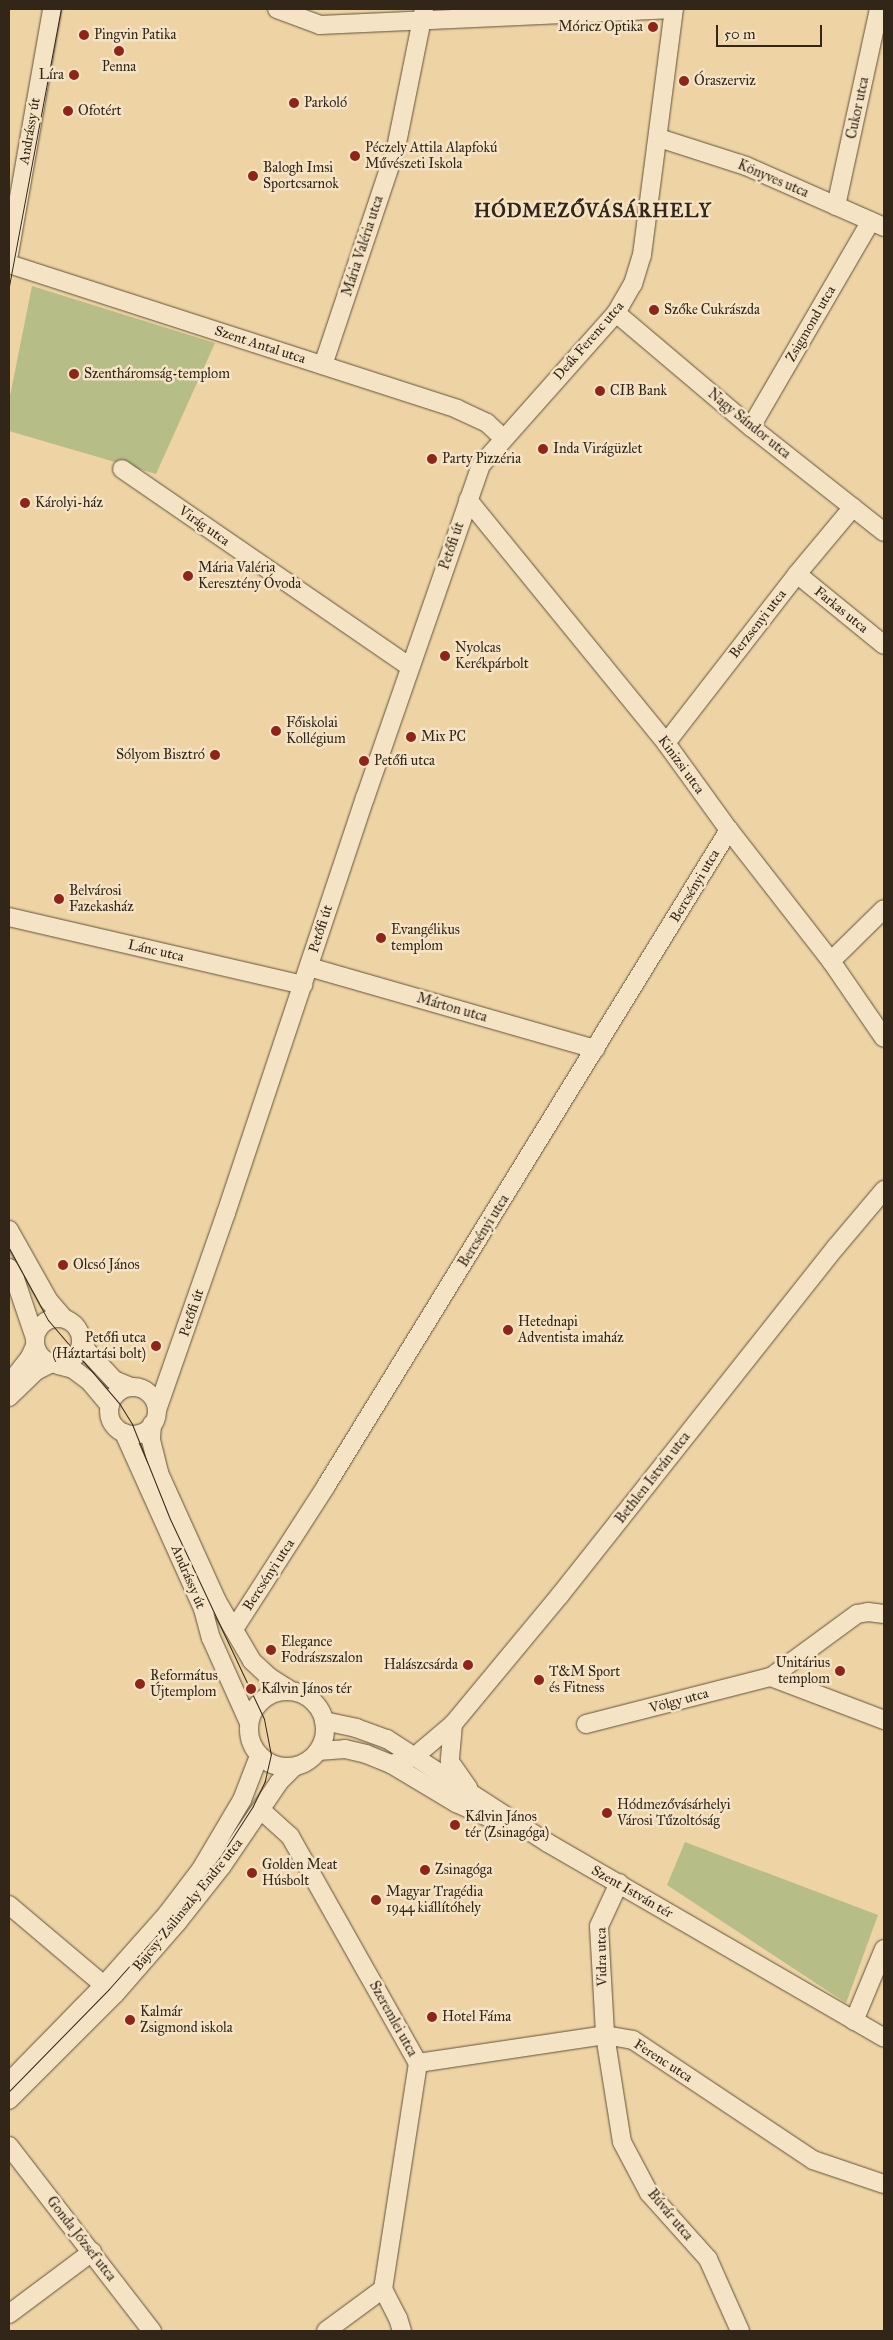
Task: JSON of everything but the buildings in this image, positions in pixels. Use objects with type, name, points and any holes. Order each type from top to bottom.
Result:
[{"type":"street","name":"Andrássy út","points":[[9,254],[52,9]]},
{"type":"street","points":[[277,9],[320,25],[423,14],[674,9]]},
{"type":"street","name":"Deák Ferenc utca","points":[[468,500],[481,466],[616,313],[633,284],[642,255],[674,9]]},
{"type":"street","name":"Cukor utca","points":[[836,206],[879,9]]},
{"type":"street","name":"Mária Valéria utca","points":[[323,365],[396,148],[423,14]]},
{"type":"street","name":"Könyves utca","points":[[658,138],[746,166],[878,224]]},
{"type":"street","name":"Zsigmond utca","points":[[751,426],[878,224]]},
{"type":"street","name":"Szent Antal utca","points":[[9,264],[457,409],[487,423],[504,439]]},
{"type":"street","name":"Nagy Sándor utca","points":[[616,313],[751,426],[884,532]]},
{"type":"street","name":"Virág utca","points":[[122,469],[410,667]]},
{"type":"street","name":"Petőfi út","points":[[154,1417],[176,1359],[468,500]]},
{"type":"street","name":"Kinizsi utca","points":[[468,500],[666,743],[729,830],[831,961],[884,1038]]},
{"type":"street","name":"Berzsenyi utca","points":[[666,743],[797,574],[853,507]]},
{"type":"street","name":"Farkas utca","points":[[797,574],[884,645]]},
{"type":"street","name":"Bercsényi utca","points":[[234,1629],[326,1486],[729,830]]},
{"type":"street","points":[[831,961],[884,910]]},
{"type":"street","name":"Lánc utca","points":[[9,917],[303,985]]},
{"type":"street","name":"Márton utca","points":[[309,967],[595,1049]]},
{"type":"street","name":"Bethlen István utca","points":[[414,1758],[453,1724],[560,1595],[836,1247],[884,1191]]},
{"type":"street","points":[[9,1230],[49,1301],[64,1318],[76,1326],[87,1351],[114,1380],[135,1387],[151,1396],[154,1417],[140,1433],[124,1433],[112,1423],[110,1406],[90,1382],[73,1369],[54,1364],[38,1353],[15,1279],[9,1268]]},
{"type":"street","points":[[9,1384],[30,1357],[42,1324],[56,1318],[64,1318]]},
{"type":"street","points":[[9,1398],[36,1372],[54,1364],[73,1360],[81,1348],[82,1340]]},
{"type":"street","name":"Petőfi út","points":[[135,1387],[154,1381],[176,1359]]},
{"type":"street","points":[[110,1406],[116,1394],[135,1387]]},
{"type":"street","name":"Andrássy út","points":[[154,1417],[150,1440],[159,1473],[217,1601],[252,1662],[269,1677],[291,1691]]},
{"type":"street","name":"Andrássy út","points":[[124,1433],[203,1609],[211,1638],[249,1723]]},
{"type":"street","name":"Völgy utca","points":[[586,1724],[771,1677],[857,1614],[868,1612],[884,1614]]},
{"type":"street","points":[[771,1677],[884,1720]]},
{"type":"street","points":[[291,1691],[312,1700],[320,1710],[324,1721],[322,1742],[318,1751],[311,1758],[294,1767],[282,1767],[271,1764],[259,1756],[252,1746],[249,1735],[249,1723],[257,1704],[266,1696],[278,1692],[291,1691]]},
{"type":"street","name":"Szent István tér","points":[[324,1721],[356,1728],[387,1740],[548,1843],[884,2038]]},
{"type":"street","points":[[453,1724],[450,1762],[472,1794]]},
{"type":"street","points":[[318,1751],[345,1749],[390,1764],[456,1802],[548,1843]]},
{"type":"street","name":"Bajcsy-Zsilinszky Endre utca","points":[[9,2082],[109,1990],[200,1869],[242,1800],[259,1756]]},
{"type":"street","points":[[390,1764],[414,1758]]},
{"type":"street","name":"Bajcsy-Zsilinszky Endre utca","points":[[9,2100],[217,1873],[279,1782],[294,1767]]},
{"type":"street","name":"Szeremlei utca","points":[[261,1810],[290,1836],[418,2062],[383,2289]]},
{"type":"street","name":"Vidra utca","points":[[605,2035],[599,1926],[618,1884]]},
{"type":"street","points":[[9,1905],[109,1990]]},
{"type":"street","points":[[854,2021],[884,1949]]},
{"type":"street","name":"Ferenc utca","points":[[418,2062],[605,2035],[633,2040],[813,2160],[884,2184]]},
{"type":"street","name":"Búvár utca","points":[[605,2035],[622,2142],[649,2194],[708,2259],[740,2331]]},
{"type":"street","name":"Gonda József utca","points":[[9,2146],[152,2331]]},
{"type":"street","points":[[9,2314],[92,2252]]},
{"type":"street","points":[[326,2331],[383,2289],[398,2318],[402,2331]]},
{"type":"green space","points":[[32,286],[215,343],[156,474],[9,431],[9,401]]},
{"type":"green space","points":[[685,1842],[878,1915],[846,2003],[667,1885]]},
{"type":"tram line","points":[[9,286],[61,9]]},
{"type":"tram line","points":[[9,1248],[48,1320],[119,1403],[132,1424],[170,1519],[264,1719],[271,1754],[265,1781],[253,1806],[220,1857],[172,1918],[109,1989],[9,2091]]},
{"type":"place","name":"Móricz Optika","points":[[653,27]]},
{"type":"place","name":"Pingvin Patika","points":[[84,35]]},
{"type":"place","name":"Penna","points":[[119,51]]},
{"type":"place","name":"Líra","points":[[74,75]]},
{"type":"place","name":"Óraszerviz","points":[[684,81]]},
{"type":"place","name":"Parkoló","points":[[294,103]]},
{"type":"place","name":"Ofotért","points":[[68,111]]},
{"type":"place","name":"Péczely Attila Alapfokú Művészeti Iskola","points":[[355,156]]},
{"type":"place","name":"Balogh Imsi Sportcsarnok","points":[[253,176]]},
{"type":"place","name":"Szőke Cukrászda","points":[[654,310]]},
{"type":"place","name":"Szentháromság-templom","points":[[74,374]]},
{"type":"place","name":"CIB Bank","points":[[600,391]]},
{"type":"place","name":"Inda Virágüzlet","points":[[543,449]]},
{"type":"place","name":"Party Pizzéria","points":[[432,459]]},
{"type":"place","name":"Károlyi-ház","points":[[25,503]]},
{"type":"place","name":"Mária Valéria Keresztény Óvoda","points":[[188,576]]},
{"type":"place","name":"Nyolcas Kerékpárbolt","points":[[445,656]]},
{"type":"place","name":"Főiskolai Kollégium","points":[[276,731]]},
{"type":"place","name":"Mix PC","points":[[411,737]]},
{"type":"place","name":"Sólyom Bisztró","points":[[215,755]]},
{"type":"place","name":"Petőfi utca","points":[[364,761]]},
{"type":"place","name":"Belvárosi Fazekasház","points":[[59,899]]},
{"type":"place","name":"Evangélikus templom","points":[[381,938]]},
{"type":"place","name":"Olcsó János","points":[[63,1265]]},
{"type":"place","name":"Hetednapi Adventista imaház","points":[[508,1330]]},
{"type":"place","name":"Petőfi utca (Háztartási bolt)","points":[[156,1346]]},
{"type":"place","name":"Elegance Fodrászszalon","points":[[271,1650]]},
{"type":"place","name":"Halászcsárda","points":[[468,1665]]},
{"type":"place","name":"Unitárius templom","points":[[840,1671]]},
{"type":"place","name":"T&M Sport és Fitness","points":[[539,1680]]},
{"type":"place","name":"Református Újtemplom","points":[[140,1684]]},
{"type":"place","name":"Kálvin János tér","points":[[251,1689]]},
{"type":"place","name":"Hódmezővásárhelyi Városi Tűzoltóság","points":[[607,1813]]},
{"type":"place","name":"Kálvin János tér (Zsinagóga)","points":[[455,1825]]},
{"type":"place","name":"Zsinagóga","points":[[425,1870]]},
{"type":"place","name":"Golden Meat Húsbolt","points":[[252,1873]]},
{"type":"place","name":"Magyar Tragédia 1944 kiállítóhely","points":[[376,1900]]},
{"type":"place","name":"Hotel Fáma","points":[[432,2017]]},
{"type":"place","name":"Kalmár Zsigmond iskola","points":[[130,2020]]},
{"type":"district","name":"HÓDMEZŐVÁSÁRHELY","points":[[593,211]]}]
